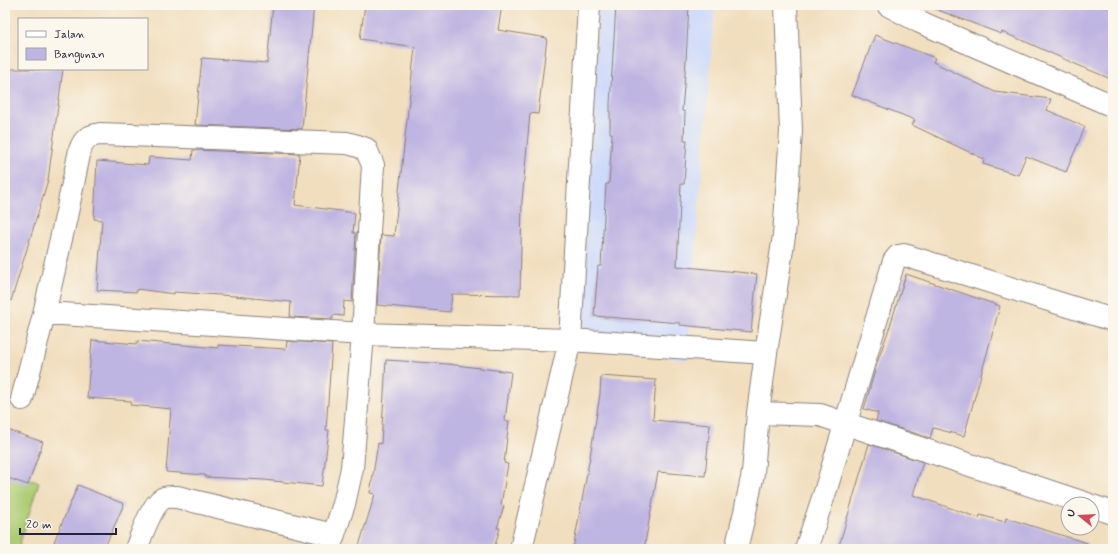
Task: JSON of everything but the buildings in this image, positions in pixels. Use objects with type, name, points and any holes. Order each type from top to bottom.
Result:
[{"type":"street","points":[[521,549],[570,340],[589,5]]},
{"type":"street","points":[[736,549],[753,472],[758,413],[784,236],[790,139],[786,5]]},
{"type":"street","points":[[888,5],[920,22],[1113,106]]},
{"type":"street","points":[[22,399],[44,314],[80,150],[83,142],[87,138],[100,134],[347,143],[366,149],[373,165],[363,334],[352,468],[344,504],[331,542],[170,496],[162,498],[157,503],[147,522],[136,549]]},
{"type":"street","points":[[806,549],[826,489],[894,261],[898,256],[904,255],[1113,320]]},
{"type":"street","points":[[44,314],[363,334],[570,340],[766,354]]},
{"type":"street","points":[[758,413],[820,414],[1063,496]]},
{"type":"street","points":[[1100,509],[1113,513]]},
{"type":"shaded area","points":[[599,5],[715,5],[687,361],[579,341]]},
{"type":"green space","points":[[5,476],[39,482],[18,549],[5,549]]}]
